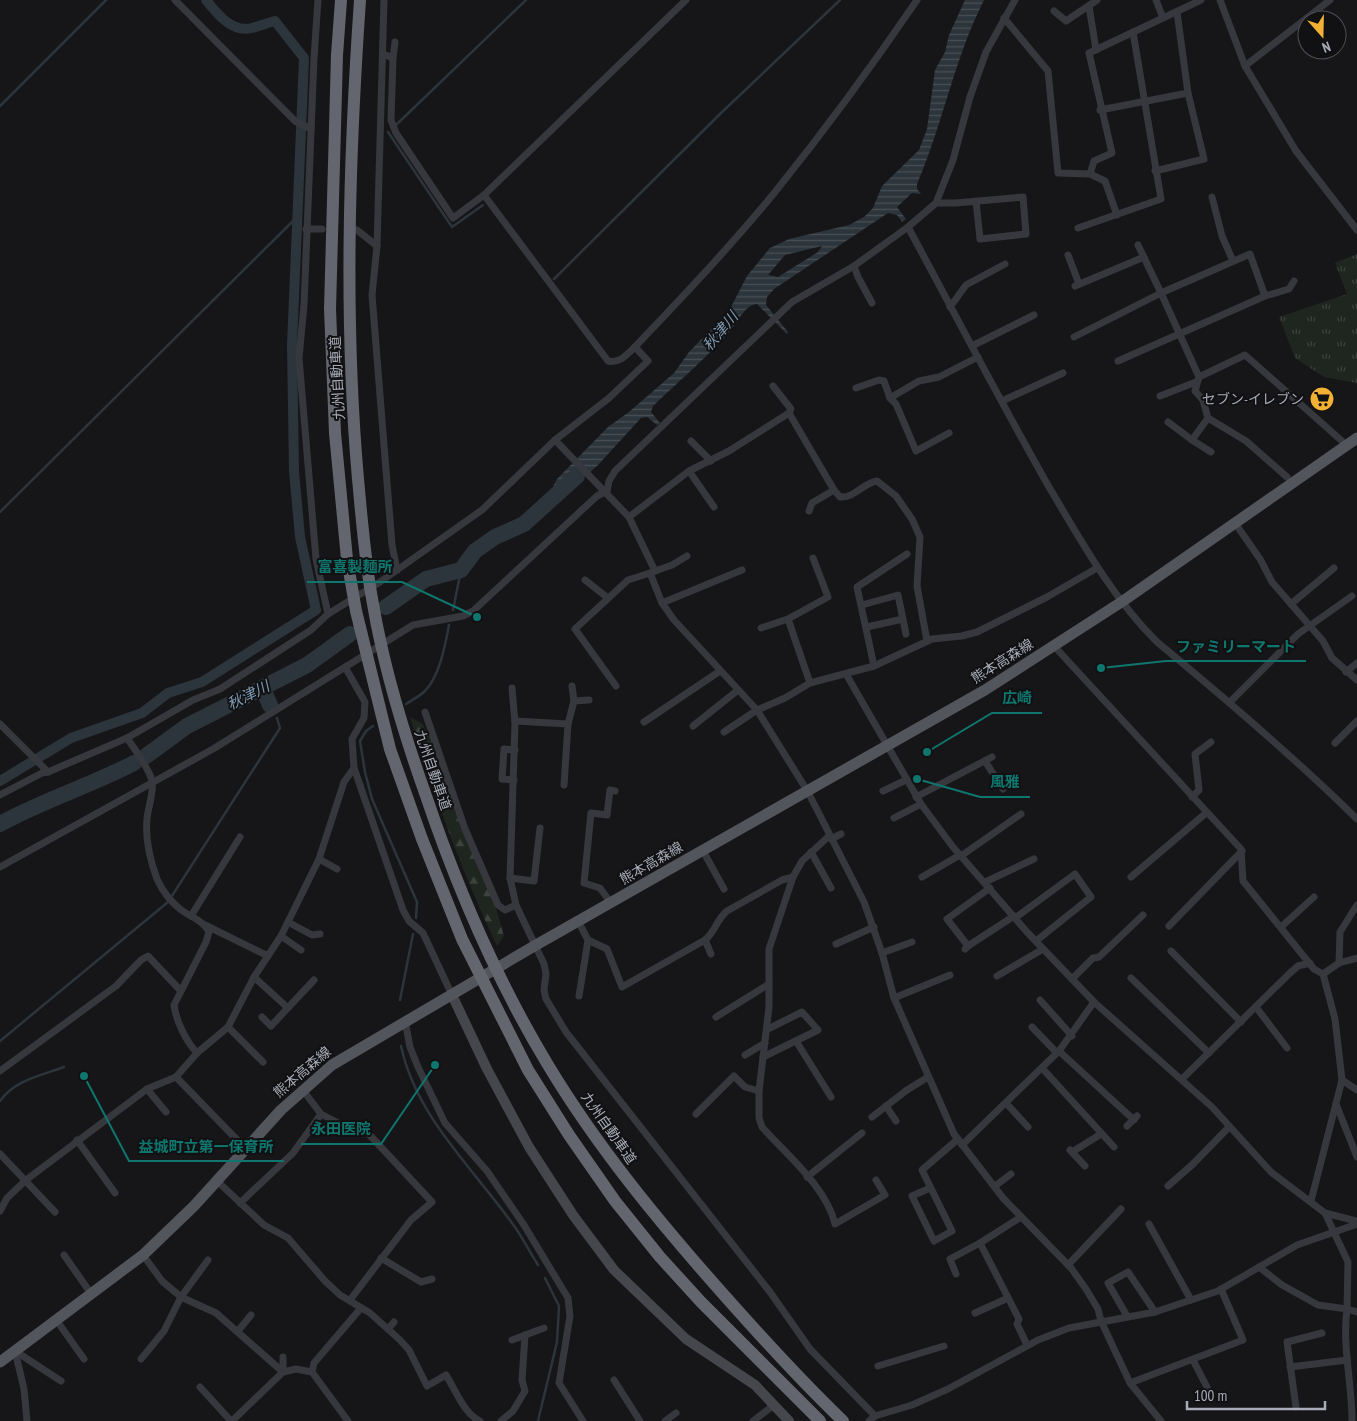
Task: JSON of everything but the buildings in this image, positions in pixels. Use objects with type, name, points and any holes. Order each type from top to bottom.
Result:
[{"type":"highway","name":"九州自動車道","points":[[341,0],[337,55],[330,309],[336,433],[347,559],[368,668],[390,748],[422,839],[462,939],[504,1019],[528,1070],[568,1134],[616,1201],[660,1257],[701,1302],[820,1421]]},
{"type":"highway","name":"九州自動車道","points":[[360,0],[354,80],[348,312],[354,430],[366,561],[385,663],[409,748],[440,837],[476,928],[547,1064],[585,1123],[676,1241],[796,1376],[843,1421]]},
{"type":"main road","name":"熊本高森線","points":[[0,1362],[143,1255],[171,1230],[302,1089],[351,1053],[578,921],[888,747],[1054,646],[1123,601],[1357,438]]},
{"type":"street","points":[[175,0],[295,121],[311,129]]},
{"type":"street","points":[[318,0],[304,305],[299,358],[316,558],[328,614]]},
{"type":"street","points":[[384,0],[377,246],[372,295],[392,546],[397,570]]},
{"type":"street","points":[[395,42],[392,58],[391,120],[396,133],[453,218],[484,195],[686,0]]},
{"type":"street","points":[[484,195],[608,361],[615,363],[635,347],[734,241],[774,193],[859,84],[917,0]]},
{"type":"street","points":[[607,491],[615,471],[792,302],[854,266],[908,227],[936,203],[953,160],[970,97],[986,52],[1015,0]]},
{"type":"street","points":[[1054,11],[1066,21],[1097,0]]},
{"type":"street","points":[[1156,0],[1163,18]]},
{"type":"street","points":[[1090,174],[1094,161],[1112,153],[1100,110],[1089,53],[1201,0]]},
{"type":"street","points":[[1220,0],[1245,66],[1296,150],[1357,230]]},
{"type":"street","points":[[1245,66],[1330,0]]},
{"type":"street","points":[[1089,6],[1096,50]]},
{"type":"street","points":[[1155,171],[1204,159],[1188,94],[1177,12]]},
{"type":"street","points":[[1004,18],[1048,71],[1058,173],[1090,174],[1105,181],[1117,215]]},
{"type":"street","points":[[1078,228],[1161,199],[1143,102],[1133,32]]},
{"type":"street","points":[[382,54],[392,58]]},
{"type":"street","points":[[1100,110],[1188,94]]},
{"type":"street","points":[[936,203],[976,202],[1023,197],[1026,234],[980,239],[976,202]]},
{"type":"street","points":[[1212,197],[1222,236],[1233,261]]},
{"type":"street","points":[[908,227],[978,358],[1097,568],[1142,627],[1157,642],[1230,702],[1312,774],[1357,819]]},
{"type":"street","points":[[306,229],[322,229]]},
{"type":"street","points":[[357,230],[377,246]]},
{"type":"street","points":[[1138,245],[1179,335],[1197,380],[1195,391],[1203,400],[1208,418],[1246,441],[1287,477]]},
{"type":"street","points":[[1074,337],[1161,293],[1250,254],[1265,296]]},
{"type":"street","points":[[1068,255],[1077,285],[1144,257]]},
{"type":"street","points":[[950,307],[966,285],[1005,264]]},
{"type":"street","points":[[854,266],[872,303]]},
{"type":"street","points":[[1118,361],[1265,296],[1289,289],[1294,281]]},
{"type":"street","points":[[972,346],[1034,315]]},
{"type":"street","points":[[0,795],[42,773],[129,740],[193,700],[220,689],[311,630],[328,614],[397,570],[482,510],[648,361],[635,347]]},
{"type":"street","points":[[1160,396],[1197,380],[1245,355],[1342,441]]},
{"type":"street","points":[[890,398],[919,381],[939,377],[978,358]]},
{"type":"street","points":[[1002,401],[1063,373]]},
{"type":"street","points":[[856,388],[882,380],[890,398],[896,404],[916,451],[950,433]]},
{"type":"street","points":[[773,386],[790,409],[789,413],[840,497],[847,497],[870,482],[877,480],[892,492],[912,518],[920,540],[917,586],[927,641]]},
{"type":"street","points":[[629,517],[689,471],[758,435],[789,413]]},
{"type":"street","points":[[1192,440],[1208,418]]},
{"type":"street","points":[[1168,422],[1211,452]]},
{"type":"street","points":[[691,441],[711,461]]},
{"type":"street","points":[[558,442],[607,491],[629,517],[652,572],[662,602],[674,620],[757,710],[808,792],[874,927],[894,998],[928,1078],[960,1142],[1021,1218],[1068,1265],[1086,1289],[1098,1309],[1101,1321],[1130,1383],[1162,1421]]},
{"type":"street","points":[[689,471],[714,507]]},
{"type":"street","points":[[808,511],[813,502],[834,490]]},
{"type":"street","points":[[0,866],[151,779],[230,739],[413,625],[464,616],[473,611],[597,496],[607,491]]},
{"type":"street","points":[[1235,523],[1260,559],[1272,582],[1323,641],[1332,658],[1357,680]]},
{"type":"street","points":[[874,666],[858,587],[907,554]]},
{"type":"street","points":[[616,686],[575,630],[628,580],[672,565],[687,556]]},
{"type":"street","points":[[761,628],[788,620],[828,597],[813,558]]},
{"type":"street","points":[[724,732],[757,710],[785,698],[810,683],[874,666],[927,641],[977,632],[1047,597],[1097,568]]},
{"type":"street","points":[[1290,604],[1334,568]]},
{"type":"street","points":[[662,602],[742,570]]},
{"type":"street","points":[[585,580],[608,598]]},
{"type":"street","points":[[862,605],[898,595],[906,634]]},
{"type":"street","points":[[1230,702],[1298,634],[1311,627],[1352,596]]},
{"type":"street","points":[[867,627],[903,619]]},
{"type":"street","points":[[788,620],[810,683]]},
{"type":"street","points":[[1054,646],[1242,851],[1242,879],[1314,969],[1323,974],[1335,1019],[1342,1080],[1311,1201]]},
{"type":"street","points":[[1346,672],[1357,663]]},
{"type":"street","points":[[345,667],[365,702],[364,718],[352,739],[354,768],[404,910],[409,921],[423,933],[487,1069],[529,1147],[574,1215],[614,1270],[686,1339],[755,1385],[789,1421]]},
{"type":"street","points":[[644,722],[720,671]]},
{"type":"street","points":[[846,674],[916,797],[961,856],[1036,941],[1094,1002],[1182,1079],[1271,1172],[1325,1213],[1357,1223]]},
{"type":"street","points":[[564,785],[568,724],[574,701],[572,686]]},
{"type":"street","points":[[512,688],[515,750],[510,878],[516,905],[546,970],[544,990],[546,999],[566,1032],[770,1292],[810,1349],[875,1416]]},
{"type":"street","points":[[694,726],[738,690]]},
{"type":"street","points":[[574,701],[590,700]]},
{"type":"street","points":[[424,712],[465,828],[498,905],[505,910],[516,905]]},
{"type":"street","points":[[515,720],[568,724]]},
{"type":"street","points":[[1335,743],[1357,721]]},
{"type":"street","points":[[0,724],[48,772]]},
{"type":"street","points":[[129,740],[151,779],[151,803],[147,818],[150,858],[158,880],[167,896],[191,916],[206,925],[268,956]]},
{"type":"street","points":[[1192,797],[1199,790],[1195,754],[1211,742]]},
{"type":"street","points":[[514,780],[502,779],[504,749],[515,750]]},
{"type":"street","points":[[916,797],[992,757]]},
{"type":"street","points":[[985,761],[1003,789]]},
{"type":"street","points":[[0,1211],[7,1198],[26,1180],[147,1089],[176,1076],[197,1054],[228,1027],[254,978],[288,922],[318,859],[344,782],[354,768]]},
{"type":"street","points":[[883,790],[906,780]]},
{"type":"street","points":[[611,903],[600,888],[584,883],[591,813],[607,815],[610,790],[615,791]]},
{"type":"street","points":[[894,818],[921,804]]},
{"type":"street","points":[[1131,877],[1206,813]]},
{"type":"street","points":[[922,877],[961,856],[1021,814]]},
{"type":"street","points":[[510,878],[534,881],[540,828]]},
{"type":"street","points":[[841,834],[830,837],[811,852],[793,877],[769,949],[768,1029],[759,1091],[759,1118],[762,1127],[824,1197],[832,1213],[834,1224],[885,1195],[876,1180]]},
{"type":"street","points":[[191,916],[240,837]]},
{"type":"street","points":[[703,851],[724,889]]},
{"type":"street","points":[[1169,926],[1242,851]]},
{"type":"street","points":[[811,852],[831,888]]},
{"type":"street","points":[[318,859],[337,869]]},
{"type":"street","points":[[1034,859],[987,885],[947,920],[966,948],[1015,917],[1075,874],[1091,897],[1036,941]]},
{"type":"street","points":[[588,940],[607,949],[622,987],[705,940],[715,932],[720,918],[727,911],[782,880],[793,877]]},
{"type":"street","points":[[1281,927],[1314,897]]},
{"type":"street","points":[[1339,963],[1340,932],[1357,905]]},
{"type":"street","points":[[1072,978],[1093,958],[1099,957],[1143,915]]},
{"type":"street","points":[[578,921],[588,940],[579,996]]},
{"type":"street","points":[[288,922],[312,935],[320,934]]},
{"type":"street","points":[[197,1054],[190,1046],[175,1013],[174,1005],[206,942],[209,932],[206,925]]},
{"type":"street","points":[[836,944],[874,927]]},
{"type":"street","points":[[281,936],[301,950]]},
{"type":"street","points":[[705,940],[711,954]]},
{"type":"street","points":[[882,953],[912,942]]},
{"type":"street","points":[[997,976],[1043,948]]},
{"type":"street","points":[[1171,951],[1240,1022]]},
{"type":"street","points":[[0,1071],[116,986],[141,960],[148,956],[180,990]]},
{"type":"street","points":[[1323,974],[1339,963],[1357,958]]},
{"type":"street","points":[[1182,1079],[1290,973],[1298,966],[1310,963]]},
{"type":"street","points":[[894,998],[950,975]]},
{"type":"street","points":[[254,978],[288,1008]]},
{"type":"street","points":[[1130,978],[1209,1053]]},
{"type":"street","points":[[262,1017],[271,1026],[314,980]]},
{"type":"street","points":[[716,1017],[769,984]]},
{"type":"street","points":[[1040,1000],[1072,1036]]},
{"type":"street","points":[[930,1188],[912,1196],[934,1241],[952,1231],[922,1170],[960,1142],[1006,1103],[1042,1068],[1072,1036],[1094,1002]]},
{"type":"street","points":[[1256,1007],[1287,1048]]},
{"type":"street","points":[[764,1057],[818,1030],[802,1012],[768,1029]]},
{"type":"street","points":[[405,1021],[410,1047],[445,1123],[487,1171],[524,1225],[568,1298],[570,1316],[559,1384],[583,1421]]},
{"type":"street","points":[[228,1027],[263,1062]]},
{"type":"street","points":[[1032,1027],[1058,1052],[1135,1118],[1127,1126]]},
{"type":"street","points":[[796,1041],[831,1097]]},
{"type":"street","points":[[745,1055],[765,1043]]},
{"type":"street","points":[[1042,1068],[1114,1147]]},
{"type":"street","points":[[176,1076],[246,1148]]},
{"type":"street","points":[[696,1114],[734,1076],[745,1087],[759,1091]]},
{"type":"street","points":[[872,1117],[928,1078]]},
{"type":"street","points":[[1342,1080],[1357,1090]]},
{"type":"street","points":[[147,1089],[166,1112]]},
{"type":"street","points":[[302,1089],[321,1114],[344,1126],[365,1130],[432,1202],[411,1220],[350,1300]]},
{"type":"street","points":[[1006,1103],[1028,1127]]},
{"type":"street","points":[[1336,1104],[1357,1157]]},
{"type":"street","points":[[886,1106],[896,1121]]},
{"type":"street","points":[[240,1203],[293,1153],[321,1114]]},
{"type":"street","points":[[1168,1186],[1229,1128]]},
{"type":"street","points":[[807,1177],[862,1133]]},
{"type":"street","points":[[1085,1166],[1071,1150],[1101,1134]]},
{"type":"street","points":[[78,1140],[114,1193]]},
{"type":"street","points":[[0,1154],[56,1212]]},
{"type":"street","points":[[995,1186],[1011,1174]]},
{"type":"street","points":[[217,1181],[264,1225],[288,1238],[325,1281],[388,1329],[409,1350],[426,1386],[446,1375],[458,1398],[474,1420]]},
{"type":"street","points":[[1068,1265],[1121,1209]]},
{"type":"street","points":[[1325,1213],[1348,1262],[1344,1331],[1352,1421]]},
{"type":"street","points":[[956,1274],[950,1259],[1021,1218]]},
{"type":"street","points":[[869,1421],[875,1416],[912,1405],[948,1389],[1027,1345],[1068,1328],[1155,1312],[1191,1300],[1221,1289],[1297,1245],[1357,1223]]},
{"type":"street","points":[[1148,1224],[1191,1300]]},
{"type":"street","points":[[980,1243],[1019,1319],[1017,1324],[1027,1345]]},
{"type":"street","points":[[64,1255],[92,1295]]},
{"type":"street","points":[[143,1255],[162,1281],[181,1297],[216,1313],[283,1372]]},
{"type":"street","points":[[381,1258],[421,1282],[432,1279]]},
{"type":"street","points":[[141,1359],[164,1331],[181,1297],[208,1260]]},
{"type":"street","points":[[1259,1267],[1282,1285],[1318,1305],[1357,1312]]},
{"type":"street","points":[[1127,1316],[1108,1283],[1128,1272],[1155,1312]]},
{"type":"street","points":[[1130,1383],[1243,1340],[1221,1289]]},
{"type":"street","points":[[975,1313],[1008,1298]]},
{"type":"street","points":[[312,1372],[314,1363],[361,1308]]},
{"type":"street","points":[[238,1331],[251,1315]]},
{"type":"street","points":[[57,1321],[84,1359]]},
{"type":"street","points":[[388,1329],[394,1322]]},
{"type":"street","points":[[512,1340],[544,1328]]},
{"type":"street","points":[[1296,1407],[1287,1342],[1322,1332]]},
{"type":"street","points":[[500,1421],[514,1411],[525,1390],[522,1380],[525,1335]]},
{"type":"street","points":[[878,1366],[944,1346]]},
{"type":"street","points":[[14,1351],[61,1381]]},
{"type":"street","points":[[14,1351],[24,1389],[27,1421]]},
{"type":"street","points":[[283,1357],[283,1372]]},
{"type":"street","points":[[1193,1360],[1208,1389]]},
{"type":"street","points":[[1290,1367],[1347,1360]]},
{"type":"street","points":[[200,1387],[233,1421],[283,1372],[296,1369],[312,1372],[348,1421]]},
{"type":"street","points":[[614,1380],[640,1421]]},
{"type":"street","points":[[753,1421],[774,1405]]},
{"type":"street","points":[[665,1421],[676,1413]]},
{"type":"green space","points":[[1357,254],[1357,383],[1324,377],[1295,358],[1279,317],[1347,294],[1335,263]]},
{"type":"green space","points":[[410,717],[423,724],[433,741],[433,758],[439,765],[450,790],[495,904],[504,936],[497,946],[449,833]]},
{"type":"water","points":[[965,0],[984,0],[956,68],[917,184],[917,189],[921,194],[912,193],[897,207],[906,219],[902,222],[897,215],[888,213],[774,289],[767,297],[766,305],[788,332],[787,334],[757,304],[749,307],[714,348],[653,406],[651,412],[660,423],[657,425],[647,417],[641,418],[598,465],[565,494],[553,487],[557,479],[608,427],[629,412],[674,373],[689,352],[729,311],[747,276],[770,248],[789,239],[849,225],[864,217],[873,208],[882,186],[919,150],[927,129],[935,70],[945,52],[949,35]],"holes":[[[822,246],[818,252],[778,277],[768,275],[785,255]]]},
{"type":"waterway","points":[[0,106],[106,0]]},
{"type":"waterway","points":[[0,781],[71,738],[142,713],[168,693],[202,682],[316,610],[300,537],[294,471],[292,345],[304,58],[275,21],[252,28],[238,28],[226,21],[206,0]]},
{"type":"waterway","points":[[397,124],[526,0]]},
{"type":"waterway","points":[[554,279],[721,113],[840,0]]},
{"type":"waterway","points":[[388,132],[452,227],[483,205]]},
{"type":"waterway","points":[[0,512],[295,219]]},
{"type":"waterway","name":"秋津川","points":[[386,607],[426,579],[461,570],[475,551],[495,537],[524,524],[577,476]]},
{"type":"waterway","points":[[453,610],[461,570]]},
{"type":"waterway","points":[[406,704],[425,691],[435,677],[446,642],[449,625]]},
{"type":"waterway","name":"秋津川","points":[[146,756],[187,726],[307,665],[350,634]]},
{"type":"waterway","points":[[263,689],[270,705]]},
{"type":"waterway","points":[[0,1041],[168,902],[280,728],[277,718]]},
{"type":"waterway","points":[[373,726],[366,731],[360,741],[365,772],[372,799],[417,902],[416,918]]},
{"type":"waterway","name":"秋津川","points":[[0,824],[16,815],[134,763]]},
{"type":"waterway","points":[[400,1000],[413,934]]},
{"type":"waterway","points":[[401,1046],[408,1071],[432,1118],[516,1228],[538,1265]]},
{"type":"waterway","points":[[0,1101],[21,1083],[64,1067]]},
{"type":"waterway","points":[[538,1421],[557,1342],[559,1306],[545,1278]]},
{"type":"place","name":"セブン-イレブン","points":[[1322,399]]},
{"type":"place","name":"富喜製麺所","points":[[477,617]]},
{"type":"place","name":"ファミリーマート","points":[[1101,668]]},
{"type":"place","name":"広崎","points":[[927,752]]},
{"type":"place","name":"風雅","points":[[917,779]]},
{"type":"place","name":"永田医院","points":[[435,1065]]},
{"type":"place","name":"益城町立第一保育所","points":[[84,1076]]}]
